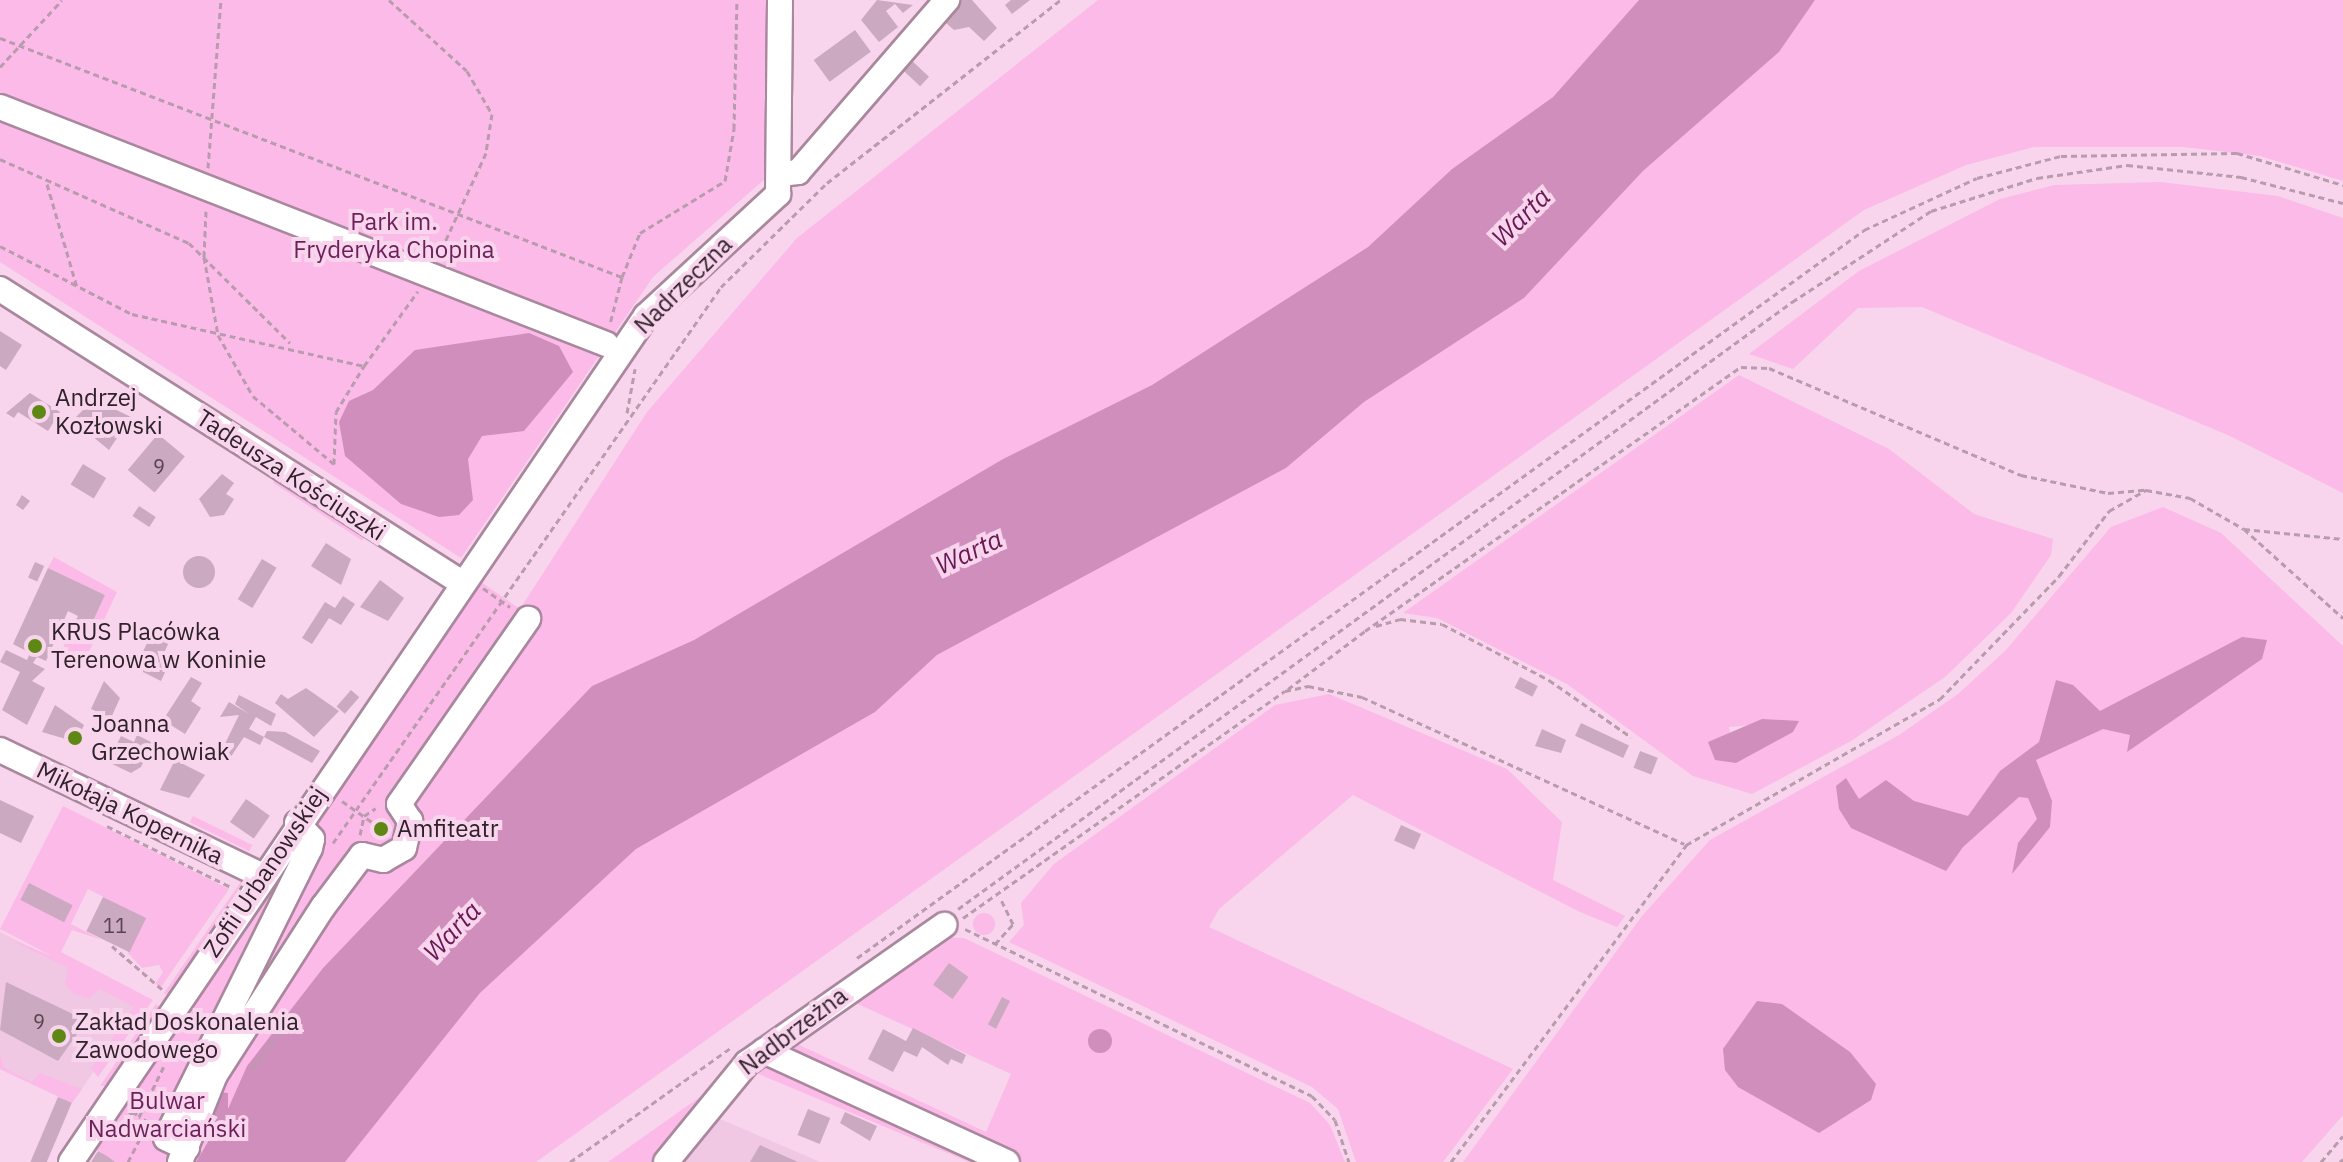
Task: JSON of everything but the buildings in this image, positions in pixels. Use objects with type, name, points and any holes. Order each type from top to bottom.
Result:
[{"type":"street","name":"Nadrzeczna","points":[[462,583],[646,316],[778,194],[780,0]]},
{"type":"street","points":[[780,174],[798,172],[947,0]]},
{"type":"street","points":[[0,107],[602,343]]},
{"type":"street","name":"Tadeusza Kościuszki","points":[[0,289],[462,583]]},
{"type":"street","name":"Zofii Urbanowskiej","points":[[71,1162],[261,875],[462,583]]},
{"type":"street","points":[[297,823],[312,839],[310,848],[166,1138],[184,1155],[239,1056],[362,855],[383,860],[404,848],[410,821],[399,804],[520,614]]},
{"type":"street","name":"Mikołaja Kopernika","points":[[0,750],[261,875]]},
{"type":"street","name":"Nadbrzeżna","points":[[666,1162],[733,1077],[754,1044],[953,922]]},
{"type":"street","points":[[754,1044],[1007,1162]]},
{"type":"street","points":[[222,1105],[239,1056]]},
{"type":"path","points":[[0,67],[62,0]]},
{"type":"path","points":[[221,0],[204,257],[218,335],[244,385],[334,464],[336,412],[364,366]]},
{"type":"path","points":[[602,343],[620,303],[622,277],[640,233],[725,181],[737,0]]},
{"type":"path","points":[[500,600],[675,345],[744,262],[827,183],[1060,0]]},
{"type":"path","points":[[0,38],[622,277]]},
{"type":"path","points":[[845,967],[1864,230],[1977,178],[2061,156],[2237,153],[2343,185]]},
{"type":"path","points":[[0,159],[47,184],[189,243],[293,345]]},
{"type":"path","points":[[953,922],[984,889],[1792,302],[1931,211],[2037,178],[2127,165],[2241,177],[2343,203]]},
{"type":"path","points":[[47,184],[78,288]]},
{"type":"path","points":[[953,922],[1000,897],[1365,631],[1741,367],[1769,368],[2021,475],[2108,493],[2146,490],[2190,498],[2244,529],[2343,618]]},
{"type":"path","points":[[1451,1162],[1686,845],[1940,699],[2059,576],[2080,540],[2109,511],[2146,490]]},
{"type":"path","points":[[2244,529],[2343,539]]},
{"type":"path","points":[[489,592],[520,614]]},
{"type":"path","points":[[1365,631],[1400,619],[1442,624],[1549,680],[1631,737]]},
{"type":"path","points":[[1285,691],[1331,686],[1362,697],[1686,845]]},
{"type":"path","points":[[340,799],[372,822]]},
{"type":"path","points":[[364,816],[376,808]]},
{"type":"path","points":[[362,841],[364,816]]},
{"type":"path","points":[[96,821],[233,888]]},
{"type":"path","points":[[995,944],[1013,924],[1000,897]]},
{"type":"path","points":[[953,922],[966,932],[1312,1096],[1335,1120],[1349,1162]]},
{"type":"path","points":[[112,946],[163,990]]},
{"type":"path","points":[[270,1027],[278,1034]]},
{"type":"path","points":[[239,1056],[254,1067],[283,1027]]},
{"type":"path","points":[[570,1162],[754,1044]]},
{"type":"path","points":[[122,1109],[135,1115],[166,1061],[139,1117],[149,1122]]},
{"type":"path","points":[[123,1117],[146,1128]]},
{"type":"path","points":[[2321,1162],[2343,1136]]},
{"type":"path","points":[[137,1145],[145,1143]]},
{"type":"shaded area","name":"Zakład Doskonalenia Zawodowego","points":[[0,932],[142,1002],[72,1103],[0,1069]]},
{"type":"shaded area","points":[[720,1119],[820,1162],[683,1162]]},
{"type":"green space","name":"Park im. Fryderyka Chopina","points":[[0,0],[767,0],[767,177],[653,277],[461,558],[0,262]]},
{"type":"green space","name":"Bulwar Nadwarciański","points":[[1098,0],[1639,0],[1553,97],[1452,169],[1368,247],[1152,385],[1003,459],[694,640],[592,686],[323,968],[247,1066],[229,1110],[218,1093],[212,1135],[196,1162],[115,1162],[90,1145],[475,578],[520,609],[647,412],[797,238]],"holes":[[[407,802],[420,819],[420,837],[414,851],[365,867],[238,1057],[232,1082],[236,1057],[364,862],[417,835]]]},
{"type":"green space","points":[[1815,0],[2343,0],[2343,181],[2260,156],[2184,147],[2034,147],[1966,165],[1864,210],[536,1162],[345,1162],[480,993],[636,849],[874,712],[937,655],[1286,468],[1364,402],[1524,298],[1643,171],[1779,52]]},
{"type":"green space","points":[[2160,182],[2278,196],[2343,218],[2343,493],[2230,436],[1922,307],[1858,308],[1793,369],[1749,354],[1859,271],[2000,199],[2054,185]]},
{"type":"green space","points":[[1739,375],[1889,449],[1974,514],[2053,539],[2051,555],[2011,613],[1945,677],[1851,741],[1752,794],[1693,776],[1567,684],[1437,618],[1403,613]],"holes":[[[1798,721],[1793,732],[1736,762],[1729,727]]]},
{"type":"green space","points":[[277,477],[366,535],[362,541],[273,483]]},
{"type":"green space","points":[[2163,507],[2221,533],[2343,646],[2343,1115],[2302,1162],[1463,1162],[1642,916],[1710,840],[1899,735],[1958,694],[2005,651],[2111,527]]},
{"type":"green space","points":[[54,557],[117,592],[85,660],[62,650],[71,629],[86,635],[105,595],[48,568]]},
{"type":"green space","points":[[1329,694],[1507,769],[1562,822],[1553,880],[1625,916],[1617,927],[1580,912],[1353,795],[1219,909],[1209,927],[1513,1069],[1443,1162],[1356,1162],[1338,1109],[1312,1087],[1009,942],[1024,925],[1021,903],[1054,864],[1275,705]]},
{"type":"green space","points":[[63,806],[229,889],[161,987],[155,984],[163,972],[159,965],[142,968],[128,953],[145,918],[88,889],[71,924],[102,940],[72,930],[61,952],[153,1000],[98,1077],[91,1069],[134,1007],[100,989],[89,998],[74,994],[65,984],[68,968],[0,935],[52,956],[0,929]]},
{"type":"green space","points":[[193,816],[252,845],[249,851],[190,822]]},
{"type":"green space","points":[[245,879],[170,996],[164,993],[242,880]]},
{"type":"green space","points":[[984,913],[992,916],[995,924],[992,932],[984,935],[976,932],[973,924],[976,916]]},
{"type":"green space","points":[[939,937],[964,938],[1310,1103],[1330,1125],[1345,1162],[969,1162],[749,1070],[793,1042],[986,1132],[1011,1074],[849,1000],[887,982],[885,976]]},
{"type":"green space","points":[[156,1004],[161,1009],[111,1085],[100,1086]]},
{"type":"green space","points":[[0,1054],[4,1068],[32,1082],[40,1073],[82,1089],[72,1103],[0,1069]]},
{"type":"green space","points":[[714,1087],[657,1162],[608,1162]]},
{"type":"water","name":"Warta","points":[[1639,0],[1815,0],[1779,52],[1643,171],[1524,298],[1364,402],[1286,468],[937,655],[875,712],[636,849],[480,993],[345,1162],[196,1162],[212,1135],[218,1092],[228,1093],[228,1109],[247,1066],[323,968],[592,686],[694,640],[1003,459],[1152,385],[1368,247],[1452,169],[1553,97]]},
{"type":"water","points":[[529,333],[559,346],[573,372],[524,431],[482,436],[468,459],[473,500],[459,515],[439,517],[401,504],[345,456],[339,422],[349,401],[373,390],[415,350]]},
{"type":"water","points":[[2242,637],[2267,640],[2262,659],[2127,752],[2130,735],[2103,729],[2036,760],[2052,801],[2050,827],[2012,874],[2018,843],[2037,819],[2028,798],[2019,797],[1963,847],[1946,871],[1851,828],[1839,809],[1836,786],[1846,778],[1859,799],[1886,780],[1914,801],[1968,816],[2000,771],[2039,742],[2056,680],[2073,685],[2100,711]]},
{"type":"water","points":[[1762,719],[1799,721],[1793,732],[1736,763],[1715,760],[1708,742]]},
{"type":"water","points":[[1757,1001],[1782,1004],[1850,1052],[1876,1084],[1871,1100],[1819,1133],[1738,1087],[1725,1070],[1723,1049]]},
{"type":"water","points":[[1100,1029],[1111,1036],[1112,1041],[1105,1052],[1100,1053],[1089,1046],[1088,1041],[1095,1030]]},
{"type":"place","name":"Andrzej Kozłowski","points":[[39,412]]},
{"type":"place","name":"KRUS Placówka Terenowa w Koninie","points":[[35,646]]},
{"type":"place","name":"Joanna Grzechowiak","points":[[75,738]]},
{"type":"place","name":"Amfiteatr","points":[[381,829]]},
{"type":"place","name":"Zakład Doskonalenia Zawodowego","points":[[59,1036]]}]
